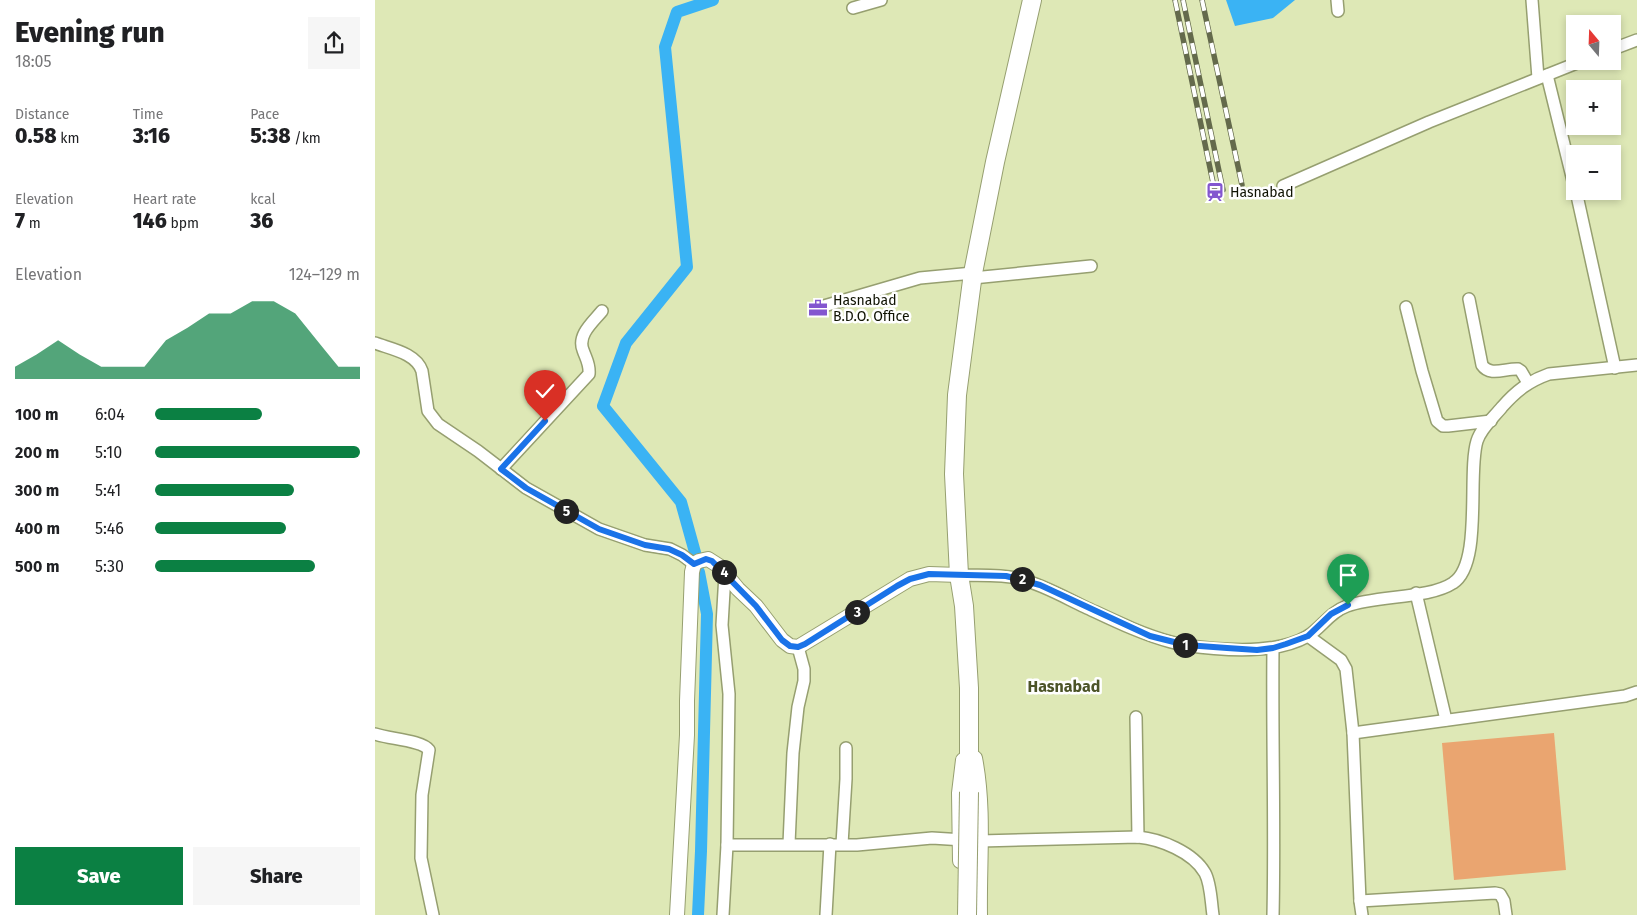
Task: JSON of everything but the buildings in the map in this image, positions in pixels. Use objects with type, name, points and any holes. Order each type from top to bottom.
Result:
[{"type":"main road","points":[[967,915],[970,736],[966,639],[959,575],[954,474],[957,395],[973,275],[995,162],[1032,0]]},
{"type":"street","points":[[853,8],[881,0]]},
{"type":"street","points":[[1532,0],[1543,77],[1566,158]]},
{"type":"street","points":[[1621,47],[1637,40]]},
{"type":"street","points":[[1283,186],[1429,122],[1566,68]]},
{"type":"street","points":[[1577,200],[1615,368]]},
{"type":"street","points":[[817,308],[920,278],[1091,266]]},
{"type":"street","points":[[1469,299],[1482,365],[1491,372],[1518,369],[1528,382]]},
{"type":"street","points":[[1406,307],[1421,371],[1437,421],[1443,426],[1448,426],[1491,421]]},
{"type":"street","points":[[501,469],[589,374],[590,364],[582,348],[581,340],[584,333],[602,312]]},
{"type":"street","points":[[375,343],[415,359],[422,370],[429,412],[438,424],[526,488],[599,529],[645,545],[669,549],[682,555],[694,564]]},
{"type":"street","points":[[677,915],[687,734],[692,572],[694,564],[699,561],[708,559],[719,566],[738,589],[756,606],[782,640],[790,646],[798,647],[910,579],[929,574],[1006,576],[1040,585],[1113,620],[1172,643],[1257,650],[1273,648],[1308,636],[1331,614],[1348,605],[1446,587],[1455,582],[1463,572],[1471,531],[1476,444],[1483,430],[1528,382],[1549,374],[1637,365]]},
{"type":"street","points":[[723,915],[727,845],[729,694],[722,625],[725,574]]},
{"type":"street","points":[[1416,593],[1446,720]]},
{"type":"street","points":[[1308,636],[1341,660],[1346,669],[1353,734],[1359,901],[1362,915]]},
{"type":"street","points":[[789,844],[793,753],[798,707],[804,681],[804,669],[798,647]]},
{"type":"street","points":[[1273,648],[1272,743],[1275,851],[1273,915]]},
{"type":"street","points":[[1353,734],[1625,696],[1637,692]]},
{"type":"street","points":[[1136,717],[1138,837]]},
{"type":"street","points":[[375,734],[421,743],[429,750],[422,795],[421,858],[433,915]]},
{"type":"street","points":[[960,915],[959,793],[964,751],[970,736]]},
{"type":"street","points":[[970,736],[980,790],[980,915]]},
{"type":"street","points":[[842,844],[846,748]]},
{"type":"street","points":[[727,845],[887,843],[932,838],[980,841],[1138,837],[1155,839],[1168,844],[1197,862],[1206,874],[1213,915]]},
{"type":"street","points":[[826,915],[830,844]]},
{"type":"street","points":[[1359,901],[1495,893],[1500,894],[1504,901],[1506,915]]},
{"type":"shaded area","points":[[1554,733],[1566,870],[1454,880],[1442,743]]},
{"type":"water","points":[[1226,0],[1295,0],[1273,18],[1235,26]]},
{"type":"waterway","points":[[696,556],[681,502],[603,406],[626,343],[687,267],[665,47],[677,12],[713,0]]},
{"type":"waterway","points":[[698,915],[707,614],[699,572]]},
{"type":"railway","points":[[1175,0],[1215,192]]},
{"type":"railway","points":[[1183,0],[1223,190]]},
{"type":"railway","points":[[1202,0],[1242,185]]},
{"type":"place","name":"Hasnabad","points":[[1215,192]]},
{"type":"place","name":"Hasnabad B.D.O. Office","points":[[818,308]]},
{"type":"district","name":"Hasnabad","points":[[1064,686]]},
{"type":"route","points":[[545,421],[501,469],[526,488],[599,529],[645,545],[669,549],[682,555],[694,564],[706,559],[712,561],[719,566],[738,589],[756,606],[782,640],[790,646],[798,647],[805,644],[897,586],[910,579],[929,574],[1006,576],[1021,579],[1040,585],[1150,636],[1186,645],[1257,650],[1273,648],[1308,636],[1331,614],[1348,605]]}]
